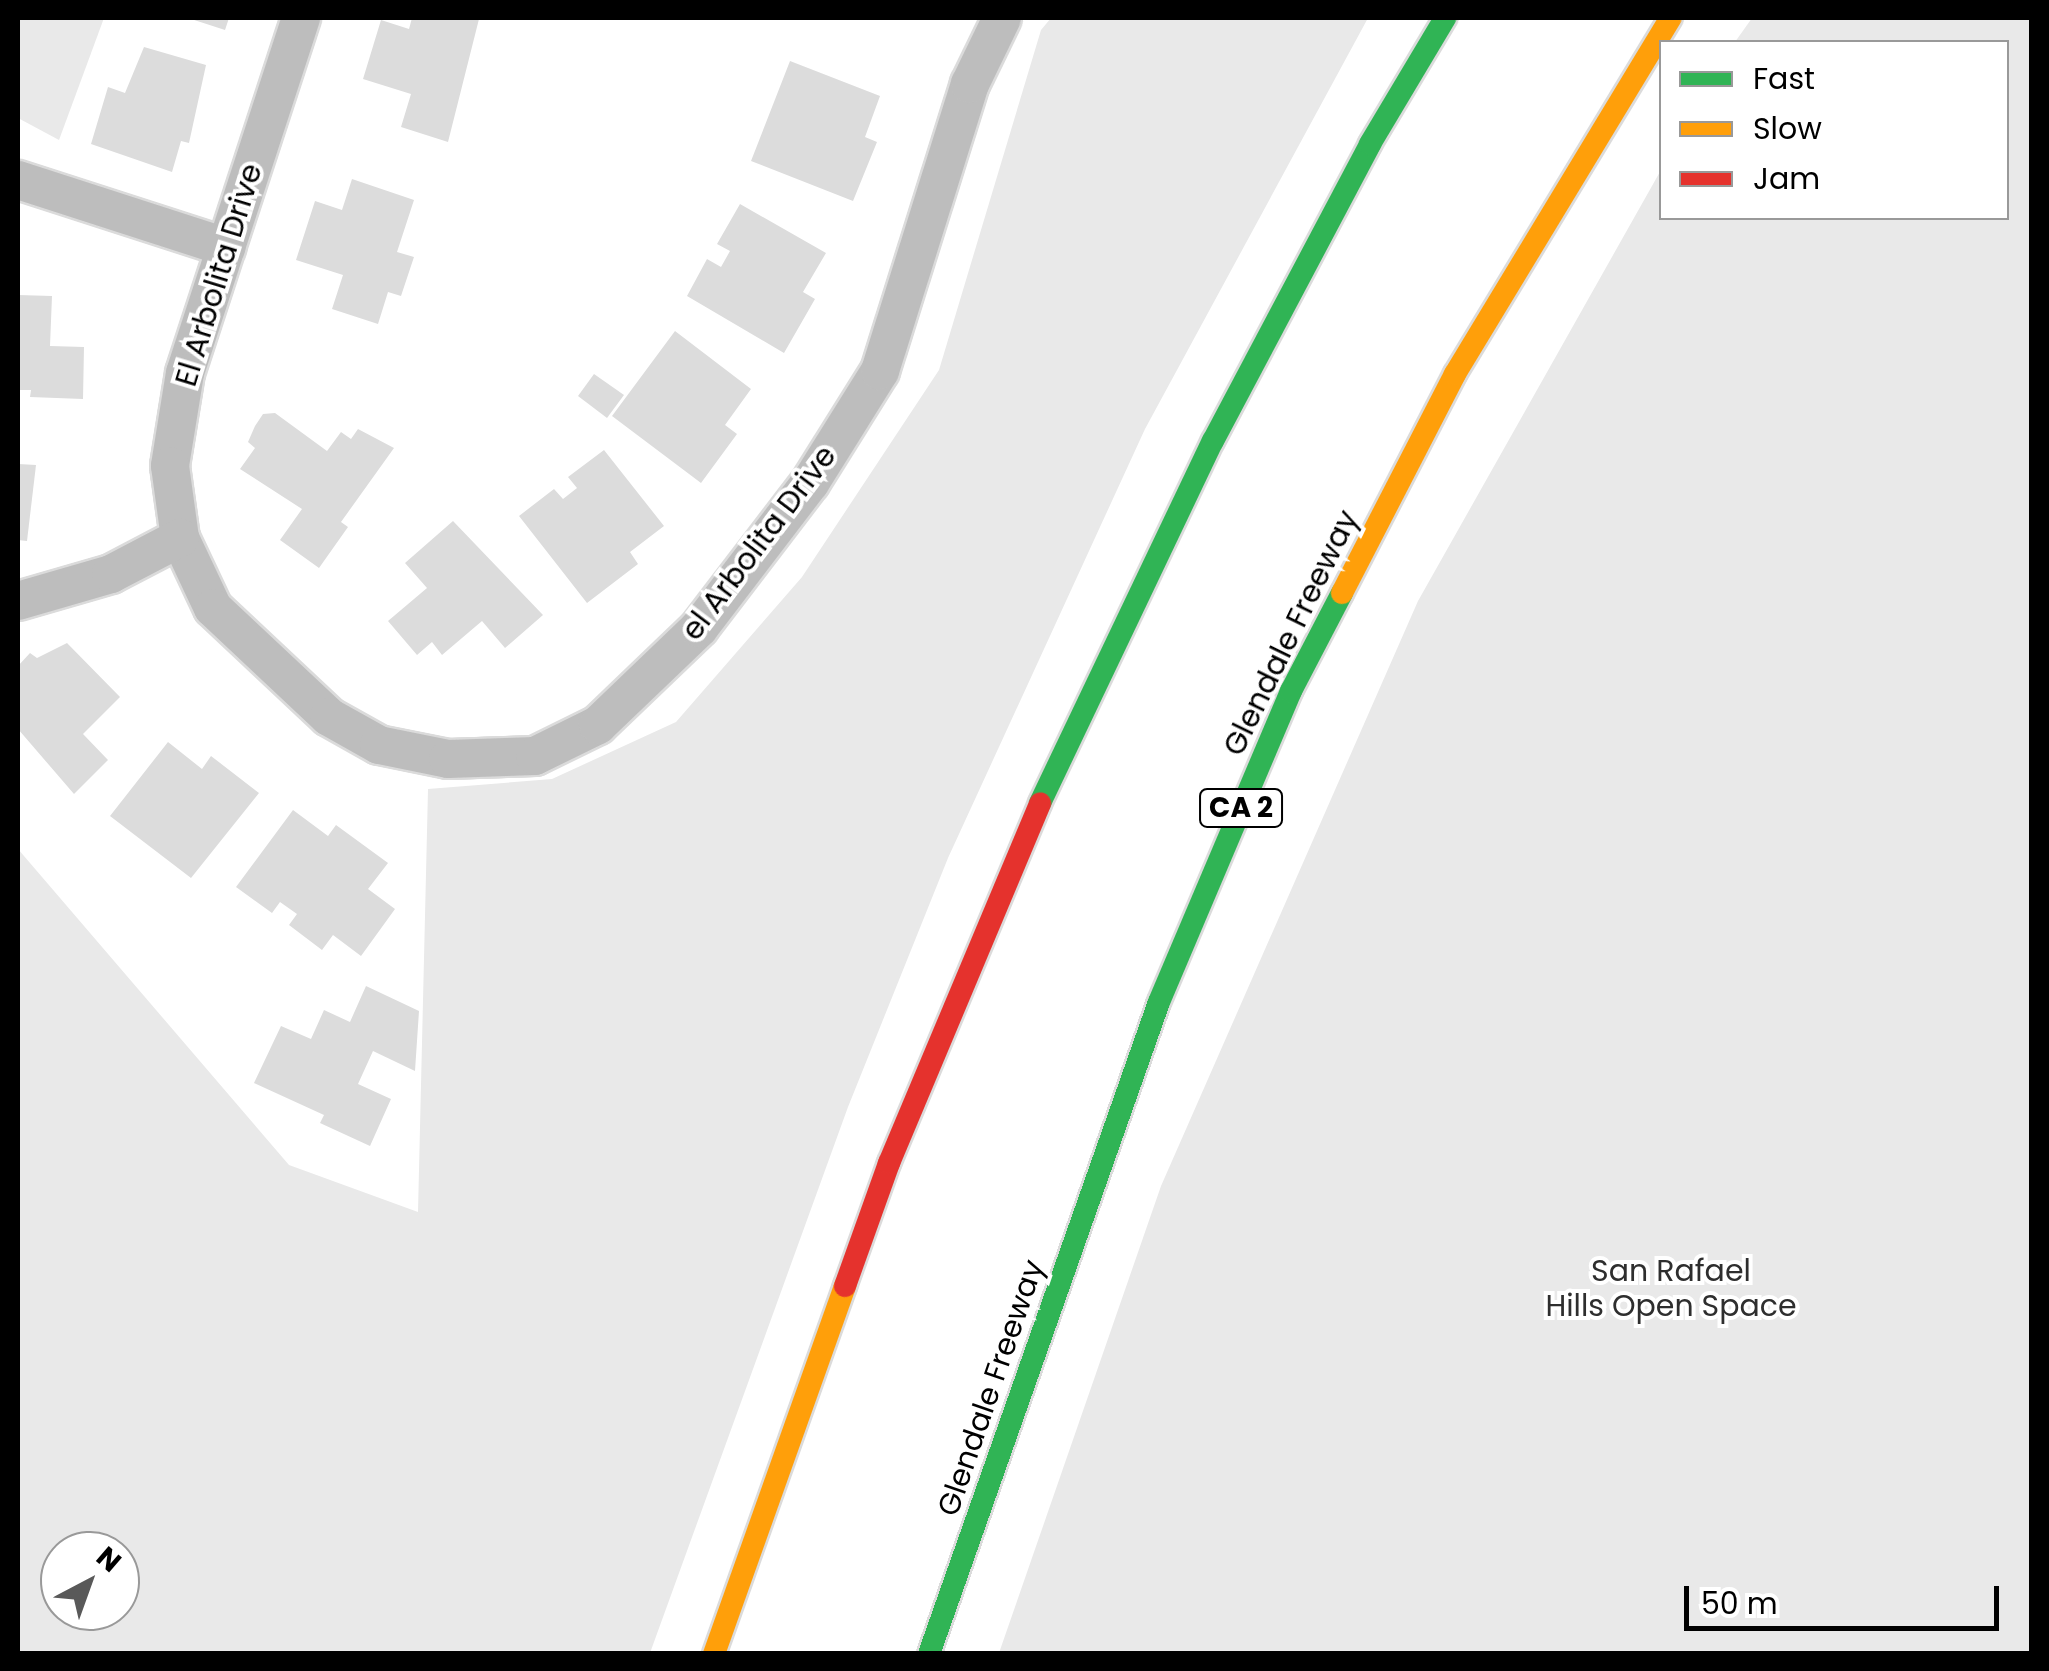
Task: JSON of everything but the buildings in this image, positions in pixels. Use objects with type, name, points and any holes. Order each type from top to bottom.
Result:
[{"type":"highway","points":[[714,1654],[889,1163],[1012,860],[1212,441],[1370,144],[1445,18]]},
{"type":"highway","name":"Glendale Freeway","points":[[929,1654],[1159,1002],[1291,691],[1454,374],[1671,18]]},
{"type":"street","name":"El Arbolita Drive","points":[[180,538],[170,466],[185,373],[301,18]]},
{"type":"street","name":"el Arbolita Drive","points":[[180,538],[213,608],[329,717],[379,745],[448,759],[535,756],[598,725],[699,628],[810,483],[880,371],[970,84],[1002,18]]},
{"type":"street","points":[[18,180],[226,247]]},
{"type":"street","points":[[18,601],[111,574],[180,538]]},
{"type":"green space","points":[[18,18],[104,18],[59,140],[18,118]]},
{"type":"green space","points":[[1051,18],[1368,18],[1145,429],[948,858],[848,1107],[650,1653],[18,1653],[18,849],[289,1165],[418,1212],[428,789],[552,779],[676,722],[802,577],[939,370],[1041,30]]},
{"type":"green space","name":"San Rafael Hills Open Space","points":[[1752,18],[2031,18],[2031,1653],[999,1653],[1161,1186],[1418,601],[1659,174],[1659,220],[2009,220],[2009,40],[1736,40]]},
{"type":"traffic: fast","points":[[1040,803],[1213,441],[1370,144],[1445,18]]},
{"type":"traffic: fast","points":[[929,1654],[1159,1002],[1291,691],[1342,593]]},
{"type":"traffic: slow","points":[[1342,593],[1455,374],[1671,18]]},
{"type":"traffic: slow","points":[[714,1654],[845,1286]]},
{"type":"traffic: jam","points":[[845,1286],[889,1163],[1040,803]]}]
